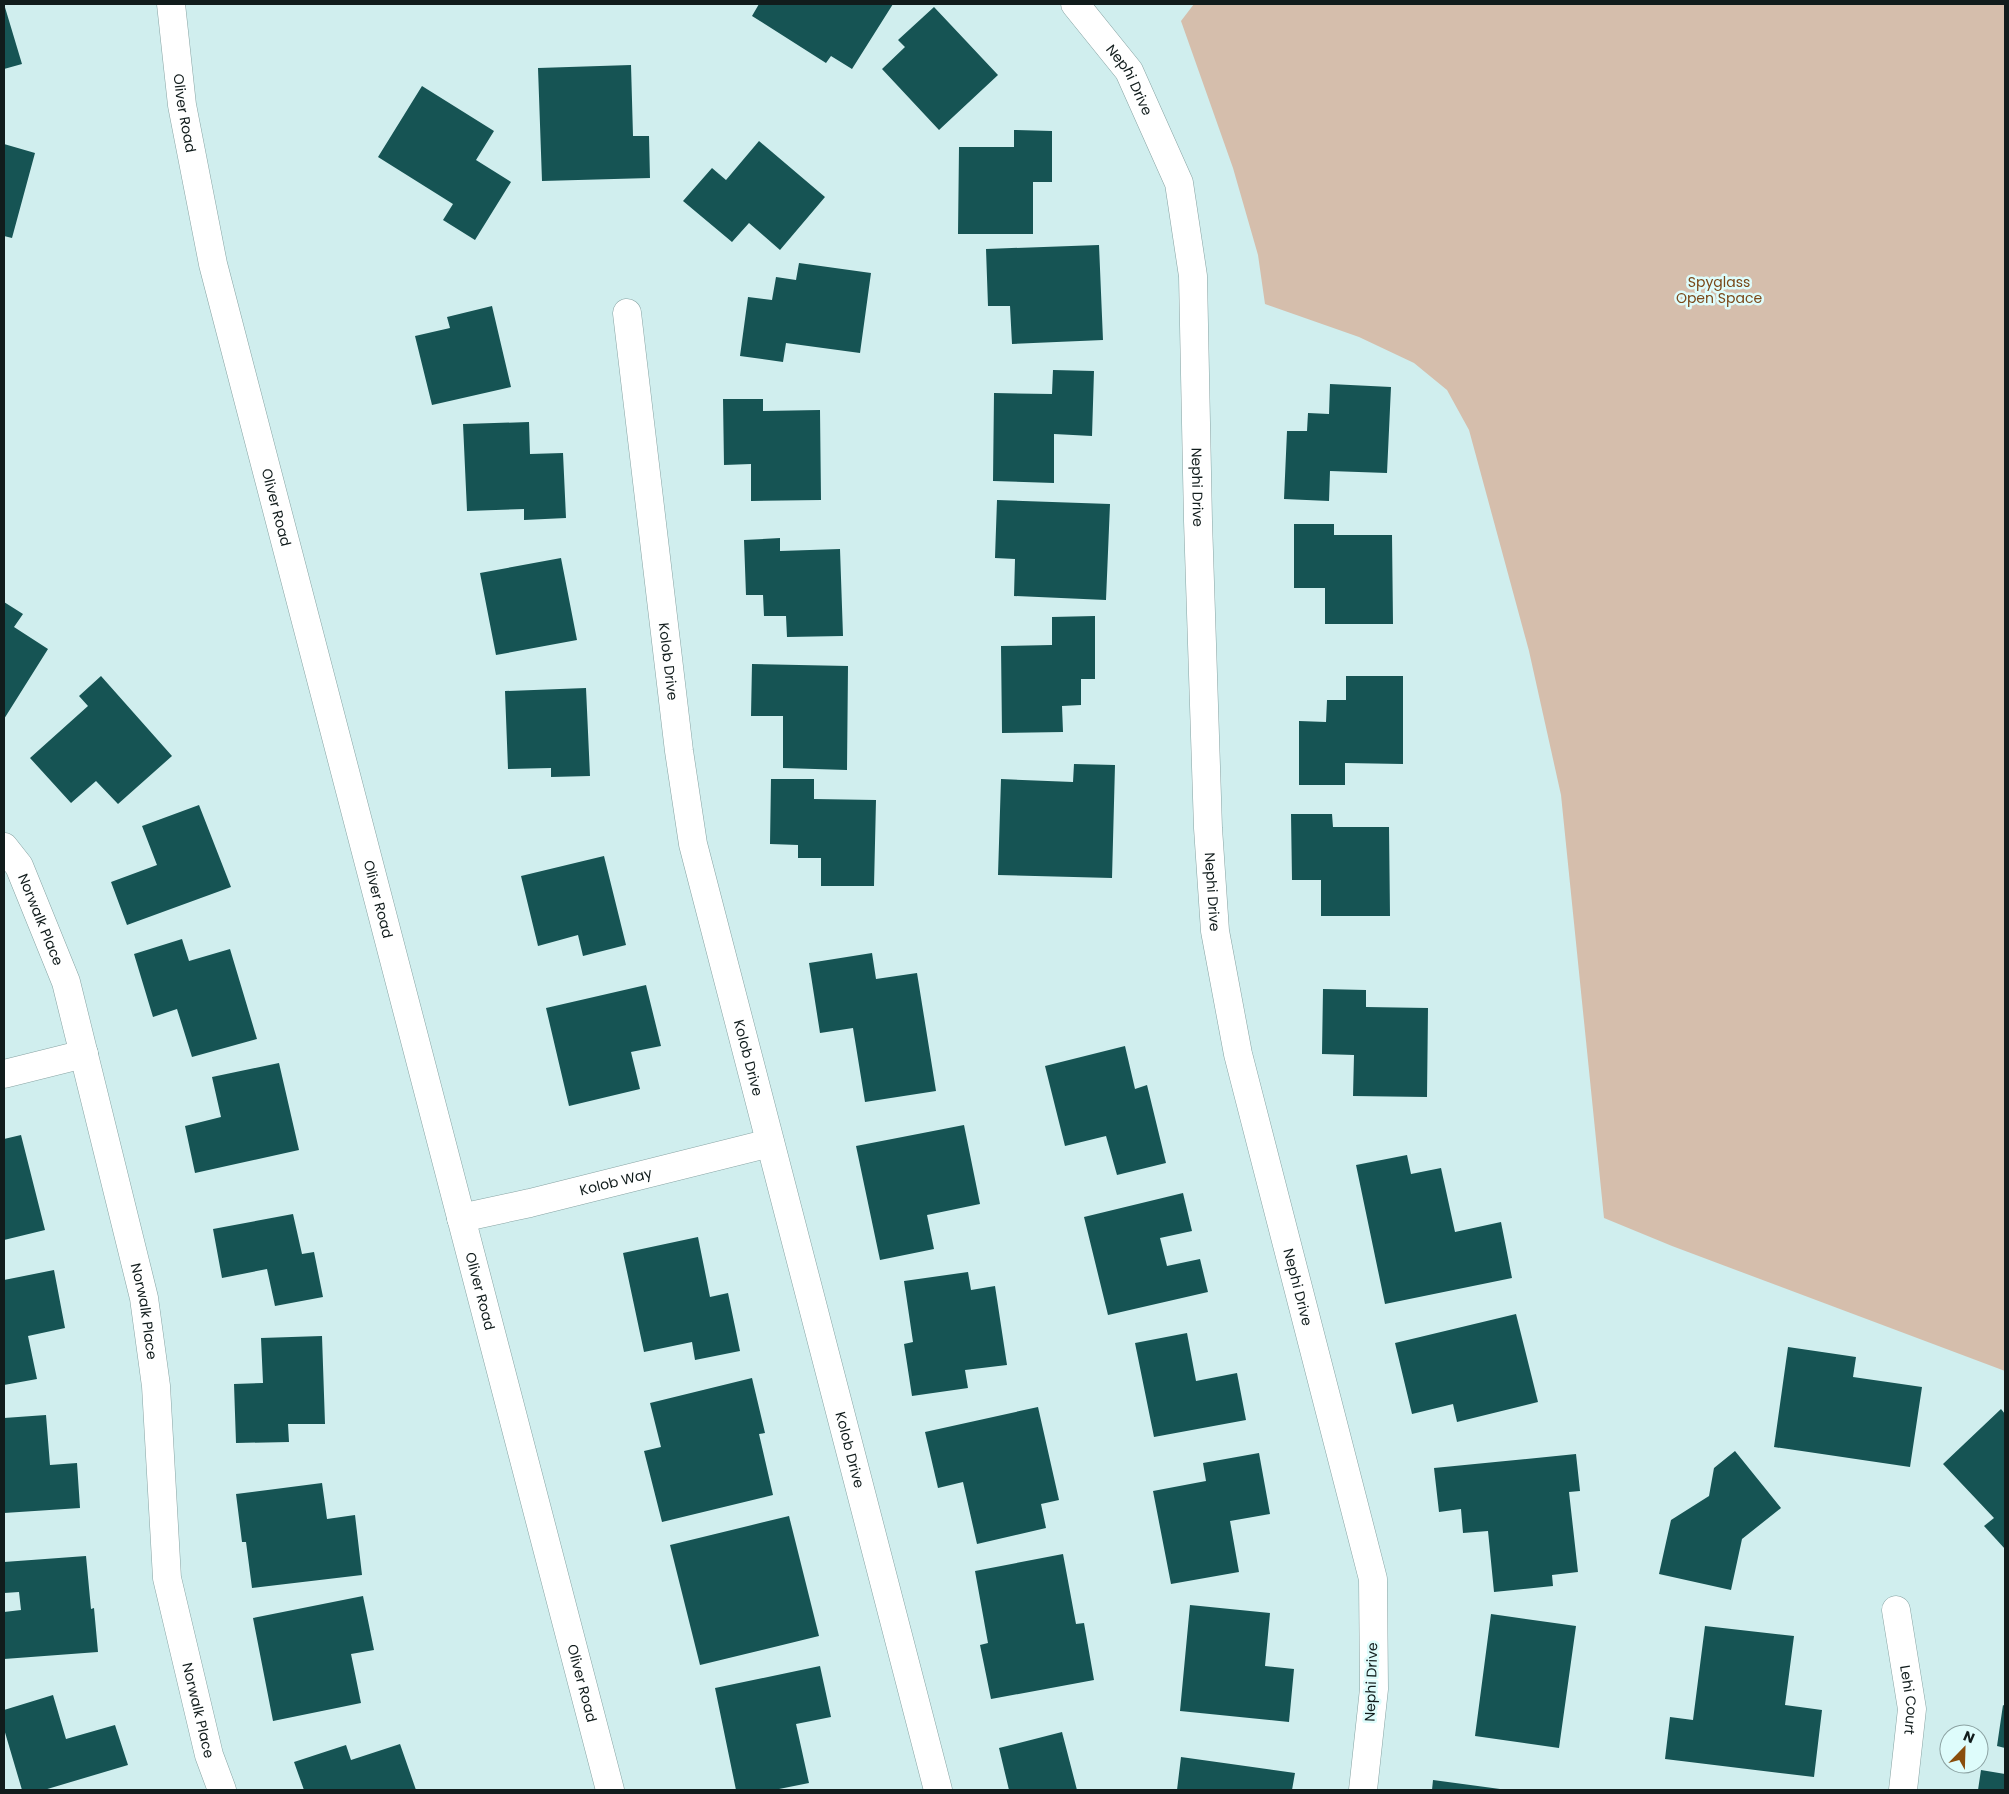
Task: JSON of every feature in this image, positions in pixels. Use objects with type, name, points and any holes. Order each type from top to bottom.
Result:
[{"type":"street","name":"Oliver Road","points":[[171,4],[182,106],[213,264],[610,1790]]},
{"type":"street","name":"Nephi Drive","points":[[1075,4],[1129,71],[1179,183],[1194,276],[1198,541],[1208,828],[1215,931],[1238,1054],[1373,1579],[1374,1689],[1363,1790]]},
{"type":"street","name":"Kolob Drive","points":[[627,313],[679,751],[692,844],[938,1790]]},
{"type":"street","name":"Norwalk Place","points":[[4,847],[19,866],[66,982],[144,1298],[156,1386],[167,1578],[209,1755],[222,1790]]},
{"type":"street","points":[[4,1074],[84,1054]]},
{"type":"street","name":"Kolob Way","points":[[461,1218],[530,1203],[770,1143]]},
{"type":"street","name":"Lehi Court","points":[[1896,1610],[1912,1709],[1903,1790]]},
{"type":"green space","name":"Spyglass Open Space","points":[[1194,4],[2005,4],[2005,1371],[1672,1246],[1604,1218],[1561,795],[1529,651],[1469,430],[1447,390],[1414,363],[1359,337],[1265,304],[1258,255],[1233,168],[1181,21]]},
{"type":"building","points":[[4,4],[22,64],[4,69]]},
{"type":"building","points":[[759,4],[893,4],[852,69],[831,56],[826,63],[752,16]]},
{"type":"building","points":[[934,7],[998,75],[939,130],[882,69],[905,47],[898,40]]},
{"type":"building","points":[[631,65],[633,136],[649,136],[650,178],[542,181],[538,68]]},
{"type":"building","points":[[422,86],[494,131],[476,160],[511,182],[475,240],[443,220],[453,204],[378,157]]},
{"type":"building","points":[[1014,130],[1052,131],[1052,182],[1033,182],[1033,234],[958,234],[959,147],[1014,147]]},
{"type":"building","points":[[759,141],[825,197],[780,250],[749,223],[732,242],[683,201],[712,168],[726,180]]},
{"type":"building","points":[[4,144],[35,153],[12,238],[4,236]]},
{"type":"building","points":[[1099,245],[1103,340],[1012,344],[1010,306],[988,306],[986,249]]},
{"type":"building","points":[[799,263],[871,273],[860,353],[786,343],[783,362],[740,356],[748,297],[772,300],[776,277],[796,280]]},
{"type":"building","points":[[492,306],[511,387],[432,405],[415,336],[450,328],[447,317]]},
{"type":"building","points":[[1053,370],[1094,371],[1092,436],[1054,434],[1054,483],[993,481],[994,393],[1052,394]]},
{"type":"building","points":[[1330,384],[1391,387],[1387,473],[1330,471],[1329,501],[1284,499],[1287,431],[1307,431],[1308,413],[1329,414]]},
{"type":"building","points":[[723,399],[763,399],[763,411],[820,410],[821,500],[751,501],[751,464],[724,465]]},
{"type":"building","points":[[529,422],[530,454],[563,453],[566,518],[524,520],[524,509],[467,511],[463,424]]},
{"type":"building","points":[[997,500],[1110,504],[1106,600],[1014,596],[1015,559],[995,558]]},
{"type":"building","points":[[1294,524],[1334,524],[1334,535],[1392,535],[1393,624],[1325,624],[1325,588],[1294,588]]},
{"type":"building","points":[[780,538],[780,551],[840,549],[843,636],[787,637],[786,616],[764,616],[763,595],[746,595],[744,540]]},
{"type":"building","points":[[561,558],[577,640],[496,655],[480,573]]},
{"type":"building","points":[[4,602],[23,614],[14,627],[48,649],[4,719]]},
{"type":"building","points":[[1095,616],[1095,679],[1081,679],[1081,705],[1062,706],[1063,732],[1002,733],[1001,646],[1052,645],[1052,617]]},
{"type":"building","points":[[752,664],[848,666],[847,770],[783,768],[783,716],[751,716]]},
{"type":"building","points":[[101,676],[172,756],[118,804],[96,781],[71,803],[30,758],[88,706],[79,696]]},
{"type":"building","points":[[1346,676],[1403,676],[1403,764],[1345,763],[1345,785],[1299,785],[1299,721],[1326,722],[1327,700],[1346,700]]},
{"type":"building","points":[[586,688],[590,776],[551,777],[551,768],[508,769],[505,691]]},
{"type":"building","points":[[1074,764],[1115,765],[1112,878],[998,875],[1001,779],[1073,782]]},
{"type":"building","points":[[771,779],[814,779],[814,799],[876,800],[874,886],[821,886],[821,858],[798,858],[798,845],[770,844]]},
{"type":"building","points":[[199,805],[231,887],[127,925],[111,882],[157,865],[142,826]]},
{"type":"building","points":[[1291,814],[1332,814],[1333,827],[1389,827],[1390,916],[1321,916],[1321,880],[1292,880]]},
{"type":"building","points":[[604,856],[626,945],[583,956],[578,935],[538,946],[521,876]]},
{"type":"building","points":[[182,939],[189,961],[230,949],[257,1039],[192,1057],[177,1009],[153,1017],[134,954]]},
{"type":"building","points":[[872,953],[876,979],[917,973],[936,1091],[865,1102],[853,1028],[820,1033],[809,963]]},
{"type":"building","points":[[646,985],[661,1046],[631,1052],[640,1089],[569,1106],[546,1008]]},
{"type":"building","points":[[1323,989],[1366,990],[1366,1007],[1428,1008],[1427,1097],[1353,1096],[1354,1055],[1322,1054]]},
{"type":"building","points":[[1125,1046],[1135,1089],[1147,1085],[1166,1163],[1117,1175],[1106,1136],[1065,1146],[1045,1066]]},
{"type":"building","points":[[279,1063],[299,1150],[195,1173],[185,1126],[221,1117],[212,1077]]},
{"type":"building","points":[[964,1125],[980,1204],[927,1215],[934,1249],[880,1260],[856,1146]]},
{"type":"building","points":[[21,1135],[45,1230],[4,1240],[4,1139]]},
{"type":"building","points":[[1407,1155],[1411,1174],[1441,1168],[1455,1232],[1501,1222],[1512,1278],[1385,1304],[1356,1165]]},
{"type":"building","points":[[1183,1193],[1192,1231],[1160,1238],[1167,1266],[1200,1259],[1208,1292],[1108,1315],[1084,1217]]},
{"type":"building","points":[[293,1214],[302,1254],[314,1252],[323,1297],[275,1306],[267,1269],[222,1278],[213,1229]]},
{"type":"building","points":[[698,1237],[710,1297],[728,1293],[740,1351],[695,1360],[692,1342],[644,1352],[623,1253]]},
{"type":"building","points":[[54,1270],[65,1328],[28,1336],[37,1379],[4,1385],[4,1280]]},
{"type":"building","points":[[968,1272],[971,1290],[995,1286],[1007,1365],[965,1370],[968,1388],[912,1396],[904,1344],[913,1342],[904,1281]]},
{"type":"building","points":[[1516,1314],[1538,1402],[1457,1422],[1453,1404],[1412,1414],[1395,1343]]},
{"type":"building","points":[[1187,1333],[1196,1381],[1237,1373],[1246,1420],[1154,1437],[1135,1343]]},
{"type":"building","points":[[322,1336],[325,1424],[288,1424],[289,1442],[236,1443],[234,1384],[263,1383],[261,1338]]},
{"type":"building","points":[[1788,1347],[1856,1357],[1853,1377],[1922,1387],[1910,1467],[1774,1447]]},
{"type":"building","points":[[752,1378],[765,1433],[759,1434],[773,1495],[662,1522],[644,1451],[661,1447],[650,1403]]},
{"type":"building","points":[[1038,1407],[1059,1500],[1041,1504],[1046,1528],[977,1544],[963,1482],[938,1488],[925,1432]]},
{"type":"building","points":[[2001,1409],[2005,1414],[2005,1549],[1984,1526],[1994,1518],[1943,1464]]},
{"type":"building","points":[[46,1415],[50,1465],[77,1463],[80,1508],[4,1513],[4,1418]]},
{"type":"building","points":[[1735,1451],[1781,1508],[1742,1539],[1731,1590],[1659,1574],[1671,1520],[1709,1496],[1714,1468]]},
{"type":"building","points":[[1259,1453],[1270,1514],[1230,1521],[1239,1572],[1171,1584],[1153,1491],[1206,1481],[1203,1463]]},
{"type":"building","points":[[1576,1454],[1580,1491],[1569,1492],[1578,1572],[1552,1575],[1553,1586],[1494,1592],[1488,1531],[1463,1533],[1461,1509],[1439,1512],[1434,1468]]},
{"type":"building","points":[[322,1483],[327,1519],[355,1515],[362,1575],[252,1588],[246,1542],[242,1542],[236,1494]]},
{"type":"building","points":[[789,1516],[819,1636],[700,1665],[670,1545]]},
{"type":"building","points":[[1063,1554],[1076,1624],[1084,1623],[1094,1680],[991,1699],[980,1645],[988,1643],[975,1571]]},
{"type":"building","points":[[86,1556],[91,1609],[94,1608],[98,1652],[4,1659],[4,1612],[21,1610],[19,1592],[4,1593],[4,1562]]},
{"type":"building","points":[[363,1596],[374,1650],[351,1654],[361,1703],[273,1721],[253,1618]]},
{"type":"building","points":[[1190,1605],[1270,1613],[1265,1666],[1294,1669],[1289,1722],[1180,1711]]},
{"type":"building","points":[[1491,1614],[1576,1626],[1559,1748],[1475,1736]]},
{"type":"building","points":[[1705,1626],[1794,1636],[1785,1705],[1822,1710],[1814,1777],[1665,1759],[1670,1717],[1693,1720]]},
{"type":"building","points":[[820,1666],[831,1717],[796,1724],[809,1783],[774,1790],[736,1790],[715,1688]]},
{"type":"building","points":[[53,1695],[66,1739],[115,1725],[128,1765],[44,1790],[22,1790],[4,1729],[4,1710]]},
{"type":"building","points":[[2003,1705],[2005,1706],[2005,1748],[1997,1746]]},
{"type":"building","points":[[1062,1732],[1077,1790],[1009,1790],[999,1748]]},
{"type":"building","points":[[400,1744],[416,1790],[304,1790],[294,1762],[346,1745],[351,1760]]},
{"type":"building","points":[[1181,1757],[1295,1773],[1292,1790],[1177,1790]]},
{"type":"building","points":[[1989,1771],[2005,1774],[2005,1790],[1978,1790],[1980,1774],[1989,1774]]},
{"type":"building","points":[[1433,1780],[1500,1789],[1500,1790],[1432,1790]]}]
